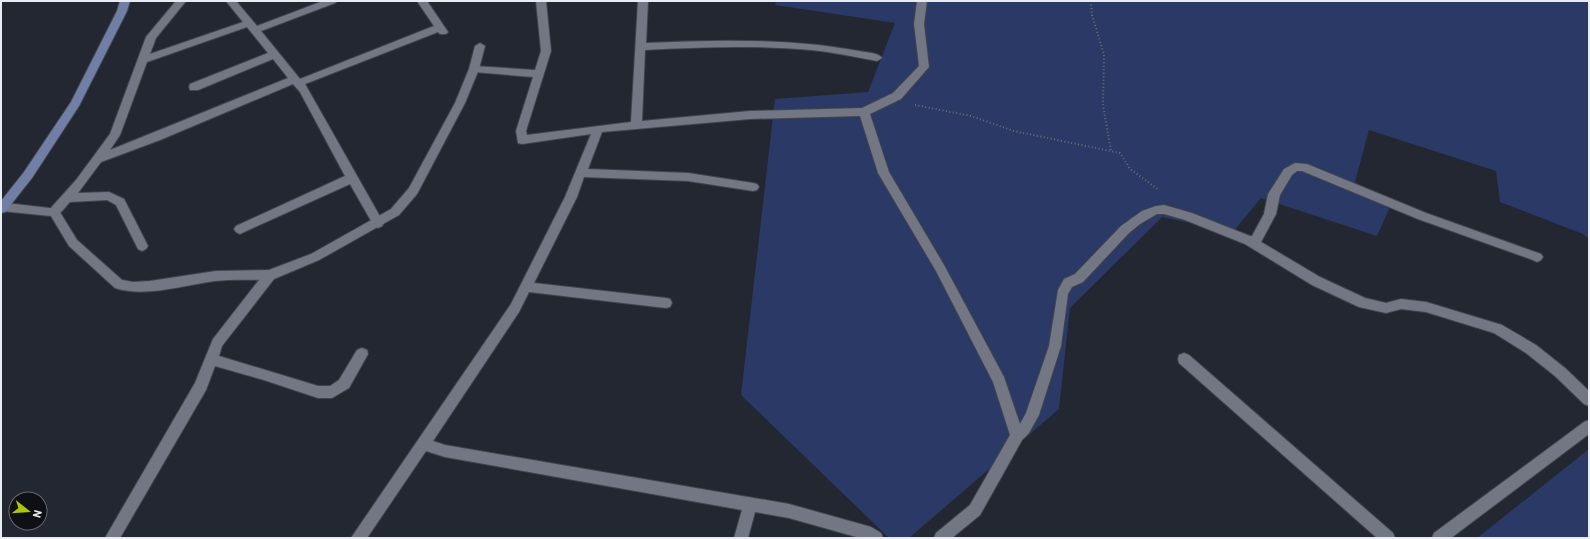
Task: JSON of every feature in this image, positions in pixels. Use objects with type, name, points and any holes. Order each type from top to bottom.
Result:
[{"type":"street","points":[[2,207],[28,175],[75,103],[122,11],[125,1]]},
{"type":"street","points":[[54,212],[80,183],[115,135],[151,37],[181,1]]},
{"type":"street","points":[[232,1],[304,90],[378,223]]},
{"type":"street","points":[[143,60],[332,1]]},
{"type":"street","points":[[96,160],[297,81],[442,29],[422,1]]},
{"type":"street","points":[[542,1],[546,51],[522,131],[522,140],[598,130],[750,115],[864,112],[897,96],[924,67],[919,24],[922,1]]},
{"type":"street","points":[[636,126],[644,1]]},
{"type":"street","points":[[641,47],[724,43],[803,46],[877,58]]},
{"type":"street","points":[[54,212],[73,243],[119,284],[150,286],[216,276],[270,275],[315,257],[378,223],[395,212],[413,191],[460,103],[474,69],[480,46]]},
{"type":"street","points":[[194,87],[275,54]]},
{"type":"street","points":[[474,69],[539,74]]},
{"type":"street","points":[[864,112],[884,173],[940,268],[999,381],[1017,436]]},
{"type":"street","points":[[358,538],[515,308],[571,197],[598,130]]},
{"type":"street","points":[[1249,241],[1256,240],[1270,214],[1274,194],[1288,172],[1295,167],[1303,166],[1422,216],[1538,257]]},
{"type":"street","points":[[581,173],[639,174],[688,178],[753,187]]},
{"type":"street","points":[[240,229],[352,178]]},
{"type":"street","points":[[66,198],[109,196],[120,202],[142,246]]},
{"type":"street","points":[[2,207],[54,212]]},
{"type":"street","points":[[941,538],[975,510],[1017,436],[1024,429],[1032,415],[1055,346],[1062,294],[1068,283],[1079,278],[1130,224],[1156,210],[1164,210],[1199,220],[1249,241],[1316,281],[1363,303],[1386,308],[1401,304],[1426,307],[1498,329],[1531,349],[1560,372],[1589,400]]},
{"type":"street","points":[[112,538],[201,386],[217,342],[270,275]]},
{"type":"street","points":[[526,287],[666,303]]},
{"type":"street","points":[[211,359],[264,374],[318,392],[332,392],[344,384],[362,354]]},
{"type":"street","points":[[1184,359],[1388,538]]},
{"type":"street","points":[[1439,538],[1589,426]]},
{"type":"street","points":[[423,444],[445,451],[789,512],[871,534],[876,538]]},
{"type":"street","points":[[740,538],[750,505]]},
{"type":"path","points":[[1091,1],[1092,15],[1104,55],[1103,105],[1111,151]]},
{"type":"path","points":[[911,104],[971,116],[1014,131],[1120,154],[1130,169],[1162,192]]},
{"type":"shaded area","points":[[776,1],[1589,1],[1589,239],[1583,234],[1500,202],[1496,171],[1369,130],[1355,182],[1389,209],[1377,236],[1261,198],[1233,232],[1162,217],[1070,308],[1059,409],[909,538],[889,538],[741,395],[775,99],[868,92],[895,23],[775,5]]},
{"type":"shaded area","points":[[1589,449],[1589,538],[1477,538]]}]
